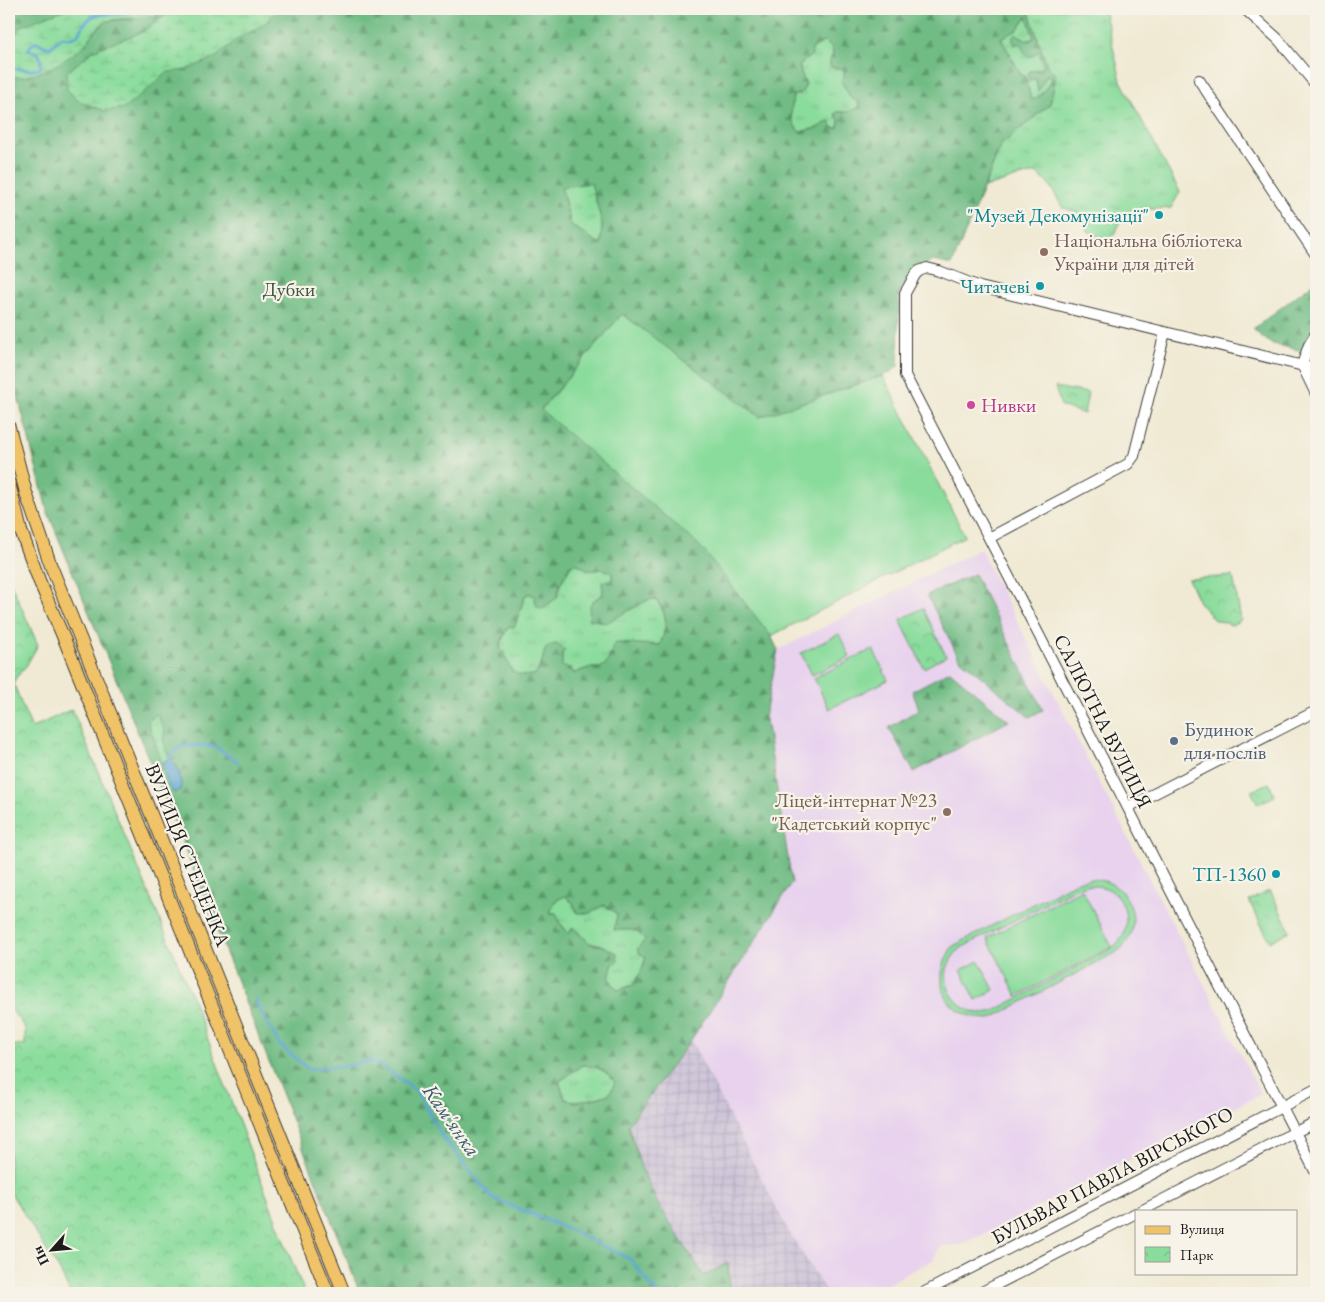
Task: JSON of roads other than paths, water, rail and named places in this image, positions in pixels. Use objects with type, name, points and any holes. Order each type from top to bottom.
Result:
[{"type":"main road","name":"ВУЛИЦЯ СТЕЦЕНКА","points":[[9,427],[26,493],[51,566],[344,1293]]},
{"type":"main road","name":"ВУЛИЦЯ СТЕЦЕНКА","points":[[9,483],[22,531],[39,580],[328,1293]]},
{"type":"street","points":[[1243,9],[1278,39],[1316,85]]},
{"type":"street","points":[[1199,80],[1316,255]]},
{"type":"street","name":"САЛЮТНА ВУЛИЦЯ","points":[[1165,332],[980,287],[927,268],[919,271],[906,294],[905,376],[1316,1173]]},
{"type":"street","points":[[989,538],[1128,464],[1132,460],[1138,443],[1165,332],[1316,369]]},
{"type":"street","points":[[1316,334],[1309,345],[1302,365],[1316,394]]},
{"type":"street","points":[[1128,807],[1316,711]]},
{"type":"street","name":"БУЛЬВАР ПАВЛА ВІРСЬКОГО","points":[[924,1293],[1316,1089]]},
{"type":"street","points":[[1143,1210],[1316,1122]]},
{"type":"street","points":[[980,1293],[1135,1214]]},
{"type":"water","points":[[169,758],[178,768],[182,789],[174,793],[168,785],[162,763]]},
{"type":"waterway","points":[[9,68],[40,69],[41,60],[38,53],[28,50],[31,45],[37,42],[50,48],[62,37],[70,38],[77,36],[85,23],[93,17],[104,14],[122,14],[133,9]]},
{"type":"waterway","points":[[169,758],[181,746],[197,745],[216,747],[238,762]]},
{"type":"waterway","name":"Кам'янка","points":[[255,999],[280,1045],[308,1069],[347,1066],[368,1061],[379,1064],[417,1091],[441,1135],[492,1198],[568,1229],[630,1259],[657,1293]]},
{"type":"place","name":"\"Музей Декомунізації\"","points":[[1159,215]]},
{"type":"place","name":"Національна бібліотека України для дітей","points":[[1044,252]]},
{"type":"place","name":"Читачеві","points":[[1040,286]]},
{"type":"place","name":"Нивки","points":[[971,405]]},
{"type":"place","name":"Будинок для послів","points":[[1174,741]]},
{"type":"place","name":"Ліцей-інтернат №23 \"Кадетський корпус\"","points":[[947,812]]},
{"type":"place","name":"ТП-1360","points":[[1276,874]]},
{"type":"park label","name":"Дубки","points":[[289,289]]}]
